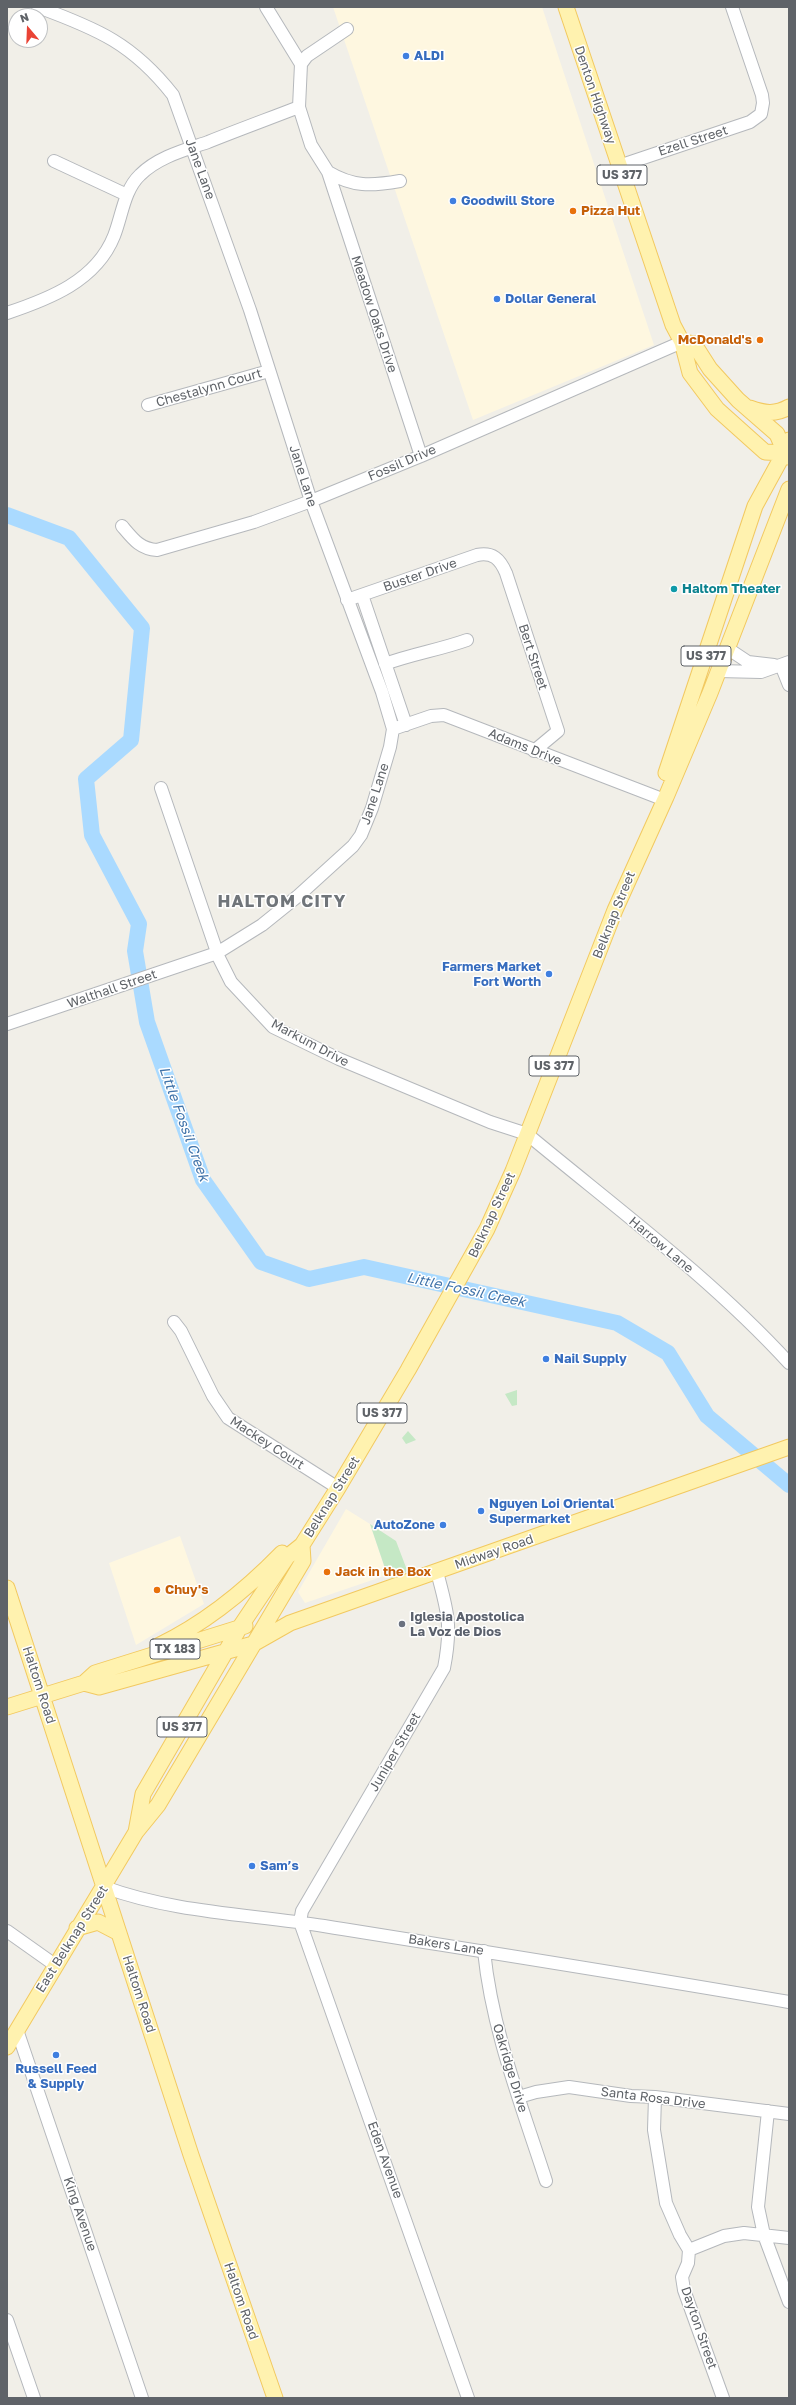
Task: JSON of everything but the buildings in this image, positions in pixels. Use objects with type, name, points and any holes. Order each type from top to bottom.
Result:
[{"type":"main road","name":"Denton Highway","points":[[566,7],[673,325],[682,342],[690,373],[717,409],[765,452],[787,451]]},
{"type":"main road","points":[[682,342],[694,344],[710,369],[745,406],[777,434],[787,451]]},
{"type":"main road","points":[[745,406],[765,413],[778,412],[789,407]]},
{"type":"main road","name":"Belknap Street","points":[[136,1832],[143,1794],[212,1678],[240,1627],[287,1557],[302,1545],[338,1488],[468,1266],[494,1215],[528,1134],[635,863],[707,654],[755,506],[787,451]]},
{"type":"main road","name":"Belknap Street","points":[[635,863],[666,797],[718,671],[789,489]]},
{"type":"main road","name":"Midway Road","points":[[253,1644],[290,1623],[789,1447]]},
{"type":"main road","points":[[108,1669],[174,1638],[217,1612],[256,1579],[321,1515]]},
{"type":"main road","name":"Belknap Street","points":[[136,1832],[158,1805],[303,1562],[302,1545]]},
{"type":"main road","name":"Haltom Road","points":[[7,1588],[43,1695],[191,2155],[275,2398]]},
{"type":"main road","name":"Midway Road","points":[[268,1620],[290,1623]]},
{"type":"main road","name":"TX 183","points":[[7,1707],[84,1683],[95,1673],[169,1651],[240,1627],[268,1620]]},
{"type":"main road","name":"TX 183","points":[[84,1683],[99,1687],[253,1644]]},
{"type":"main road","points":[[169,1651],[180,1665],[200,1662],[206,1664],[210,1668],[212,1678]]},
{"type":"main road","name":"East Belknap Street","points":[[7,2047],[77,1928],[104,1887],[136,1832]]},
{"type":"main road","points":[[77,1928],[98,1922],[119,1933]]},
{"type":"street","name":"Jane Lane","points":[[38,7],[101,33],[129,49],[155,72],[173,95],[193,147],[269,371],[311,501],[355,598],[393,729],[390,747],[372,808],[361,835],[354,846],[298,896],[262,925],[217,953]]},
{"type":"street","points":[[266,7],[301,64],[307,56],[347,29]]},
{"type":"street","name":"Ezell Street","points":[[619,166],[750,122],[761,114],[762,95],[732,7]]},
{"type":"street","name":"Meadow Oaks Drive","points":[[301,64],[299,107],[311,145],[328,172],[421,456]]},
{"type":"street","points":[[7,313],[50,298],[75,284],[101,259],[114,237],[127,195],[139,175],[154,164],[193,147],[299,107]]},
{"type":"street","points":[[54,161],[127,195]]},
{"type":"street","points":[[328,172],[349,183],[376,185],[400,181]]},
{"type":"street","name":"Fossil Drive","points":[[122,526],[137,544],[147,549],[157,550],[254,522],[311,501],[421,456],[682,342]]},
{"type":"street","name":"Chestalynn Court","points":[[148,405],[269,371]]},
{"type":"street","name":"Buster Drive","points":[[355,598],[477,555],[486,554],[494,556]]},
{"type":"street","name":"Bert Street","points":[[494,556],[498,559],[506,573],[558,731],[534,751]]},
{"type":"street","points":[[355,598],[385,664],[404,722]]},
{"type":"street","points":[[385,664],[420,652],[432,652],[467,640]]},
{"type":"street","points":[[727,648],[748,662],[785,664]]},
{"type":"street","points":[[718,671],[754,673],[785,664]]},
{"type":"street","points":[[785,664],[789,686]]},
{"type":"street","name":"Adams Drive","points":[[393,729],[404,722],[431,716],[444,715],[534,751],[657,797]]},
{"type":"street","name":"Markum Drive","points":[[161,788],[217,953],[231,982],[274,1027],[339,1060],[490,1122],[528,1134]]},
{"type":"street","name":"Walthall Street","points":[[7,1021],[113,988],[217,953]]},
{"type":"street","name":"Harrow Lane","points":[[528,1134],[722,1296],[789,1363]]},
{"type":"street","name":"Mackey Court","points":[[174,1322],[181,1331],[213,1396],[228,1418],[338,1488]]},
{"type":"street","name":"Juniper Street","points":[[300,1922],[302,1911],[444,1668],[450,1638],[448,1611],[437,1572]]},
{"type":"street","name":"Bakers Lane","points":[[104,1887],[133,1898],[179,1906],[300,1922],[789,2002]]},
{"type":"street","name":"Eden Avenue","points":[[300,1922],[442,2320],[468,2398]]},
{"type":"street","points":[[7,1931],[55,1965]]},
{"type":"street","name":"Oakridge Drive","points":[[484,1951],[488,1990],[496,2026],[546,2181]]},
{"type":"street","name":"King Avenue","points":[[17,2030],[142,2398]]},
{"type":"street","name":"Santa Rosa Drive","points":[[519,2097],[536,2092],[569,2087],[631,2096],[655,2097],[789,2114]]},
{"type":"street","points":[[655,2097],[654,2130],[666,2203],[680,2235],[689,2250],[724,2236],[744,2233],[789,2238]]},
{"type":"street","points":[[768,2112],[758,2207],[764,2235],[789,2302]]},
{"type":"street","name":"Dayton Street","points":[[689,2250],[688,2263],[682,2277],[684,2290],[723,2398]]},
{"type":"street","points":[[7,2320],[34,2398]]},
{"type":"shaded area","points":[[333,7],[542,7],[654,345],[473,420]]},
{"type":"shaded area","points":[[346,1509],[370,1524],[387,1575],[305,1603],[298,1592]]},
{"type":"shaded area","points":[[180,1536],[204,1604],[136,1645],[109,1563]]},
{"type":"green space","points":[[517,1390],[517,1405],[512,1406],[505,1394]]},
{"type":"green space","points":[[408,1431],[416,1440],[406,1444],[402,1438]]},
{"type":"green space","points":[[370,1524],[396,1541],[407,1570],[405,1573],[392,1578],[388,1577]]},
{"type":"waterway","name":"Little Fossil Creek","points":[[7,515],[69,538],[142,628],[131,740],[86,779],[92,835],[139,924],[135,951],[147,1022],[203,1180],[261,1262],[309,1279],[364,1267],[617,1323],[668,1353],[707,1416],[789,1485]]},
{"type":"place","name":"ALDI","points":[[406,56]]},
{"type":"place","name":"Goodwill Store","points":[[453,201]]},
{"type":"place","name":"Pizza Hut","points":[[573,211]]},
{"type":"place","name":"Dollar General","points":[[497,299]]},
{"type":"place","name":"McDonald's","points":[[760,340]]},
{"type":"place","name":"Haltom Theater","points":[[674,589]]},
{"type":"place","name":"Farmers Market Fort Worth","points":[[549,974]]},
{"type":"place","name":"Nail Supply","points":[[546,1359]]},
{"type":"place","name":"Nguyen Loi Oriental Supermarket","points":[[481,1511]]},
{"type":"place","name":"AutoZone","points":[[443,1525]]},
{"type":"place","name":"Jack in the Box","points":[[327,1572]]},
{"type":"place","name":"Chuy's","points":[[157,1590]]},
{"type":"place","name":"Iglesia Apostolica La Voz de Dios","points":[[402,1624]]},
{"type":"place","name":"Sam’s","points":[[252,1866]]},
{"type":"place","name":"Russell Feed & Supply","points":[[56,2055]]},
{"type":"district","name":"HALTOM CITY","points":[[282,902]]}]
